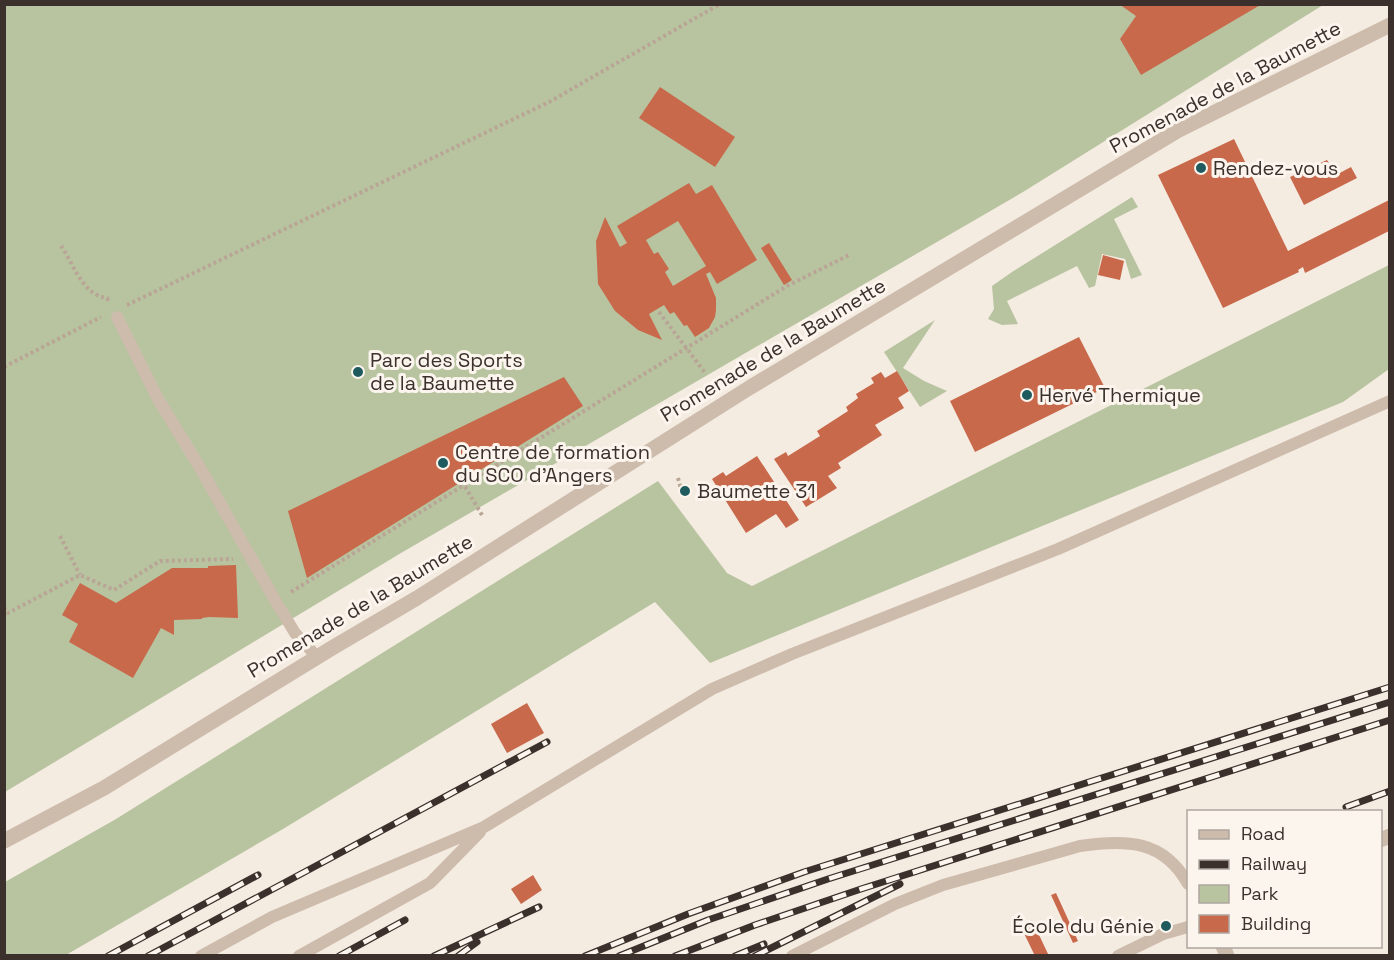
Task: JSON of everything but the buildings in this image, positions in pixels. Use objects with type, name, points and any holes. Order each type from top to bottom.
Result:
[{"type":"street","name":"Promenade de la Baumette","points":[[4,841],[104,788],[417,598],[749,388],[1178,131],[1389,25]]},
{"type":"lane","points":[[116,314],[158,399],[275,600],[295,633],[317,657]]},
{"type":"lane","points":[[201,956],[272,917],[484,827],[712,689],[792,654],[1058,549],[1389,401]]},
{"type":"lane","points":[[299,956],[430,883],[484,827]]},
{"type":"lane","points":[[792,956],[894,904],[943,885],[1080,846],[1124,843],[1150,849],[1171,860],[1180,868],[1187,882]]},
{"type":"lane","points":[[1118,956],[1153,939],[1187,927]]},
{"type":"path","points":[[4,367],[549,102],[720,4]]},
{"type":"path","points":[[61,246],[85,286],[100,297],[107,298],[116,314]]},
{"type":"path","points":[[275,600],[302,586],[787,286],[851,254]]},
{"type":"path","points":[[659,312],[706,374]]},
{"type":"path","points":[[678,478],[681,489]]},
{"type":"path","points":[[464,485],[482,515]]},
{"type":"path","points":[[60,536],[80,575],[114,590],[160,561],[252,558]]},
{"type":"path","points":[[4,607],[8,614],[80,575]]},
{"type":"path","points":[[4,591],[4,598]]},
{"type":"green space","name":"Parc des Sports de la Baumette","points":[[5,5],[1323,5],[1023,192],[401,553],[5,792]]},
{"type":"green space","points":[[1132,197],[1138,207],[1114,219],[1142,275],[1131,279],[1125,259],[1102,254],[1095,286],[1089,288],[1077,266],[1007,301],[1018,324],[1002,325],[988,319],[994,309],[992,286]]},
{"type":"green space","points":[[1389,265],[1389,369],[1343,402],[710,663],[655,602],[283,829],[66,955],[5,955],[5,882],[116,819],[658,481],[727,573],[752,586]]},
{"type":"green space","points":[[935,320],[903,368],[947,391],[920,407],[884,352]]},
{"type":"railway","points":[[585,956],[688,914],[804,872],[1390,687]]},
{"type":"railway","points":[[619,956],[708,920],[828,879],[1390,702]]},
{"type":"railway","points":[[675,956],[755,925],[861,889],[1390,720]]},
{"type":"railway","points":[[148,956],[547,742]]},
{"type":"railway","points":[[1346,807],[1390,791]]},
{"type":"railway","points":[[108,956],[258,875]]},
{"type":"railway","points":[[755,956],[900,884]]},
{"type":"railway","points":[[434,956],[539,907]]},
{"type":"railway","points":[[339,956],[405,920]]},
{"type":"railway","points":[[458,956],[477,942]]},
{"type":"railway","points":[[735,956],[764,944]]},
{"type":"place","name":"Rendez-vous","points":[[1201,168]]},
{"type":"place","name":"Parc des Sports de la Baumette","points":[[358,372]]},
{"type":"place","name":"Hervé Thermique","points":[[1027,395]]},
{"type":"place","name":"Centre de formation du SCO d’Angers","points":[[443,463]]},
{"type":"place","name":"Baumette 31","points":[[685,491]]},
{"type":"place","name":"École du Génie","points":[[1166,926]]}]
